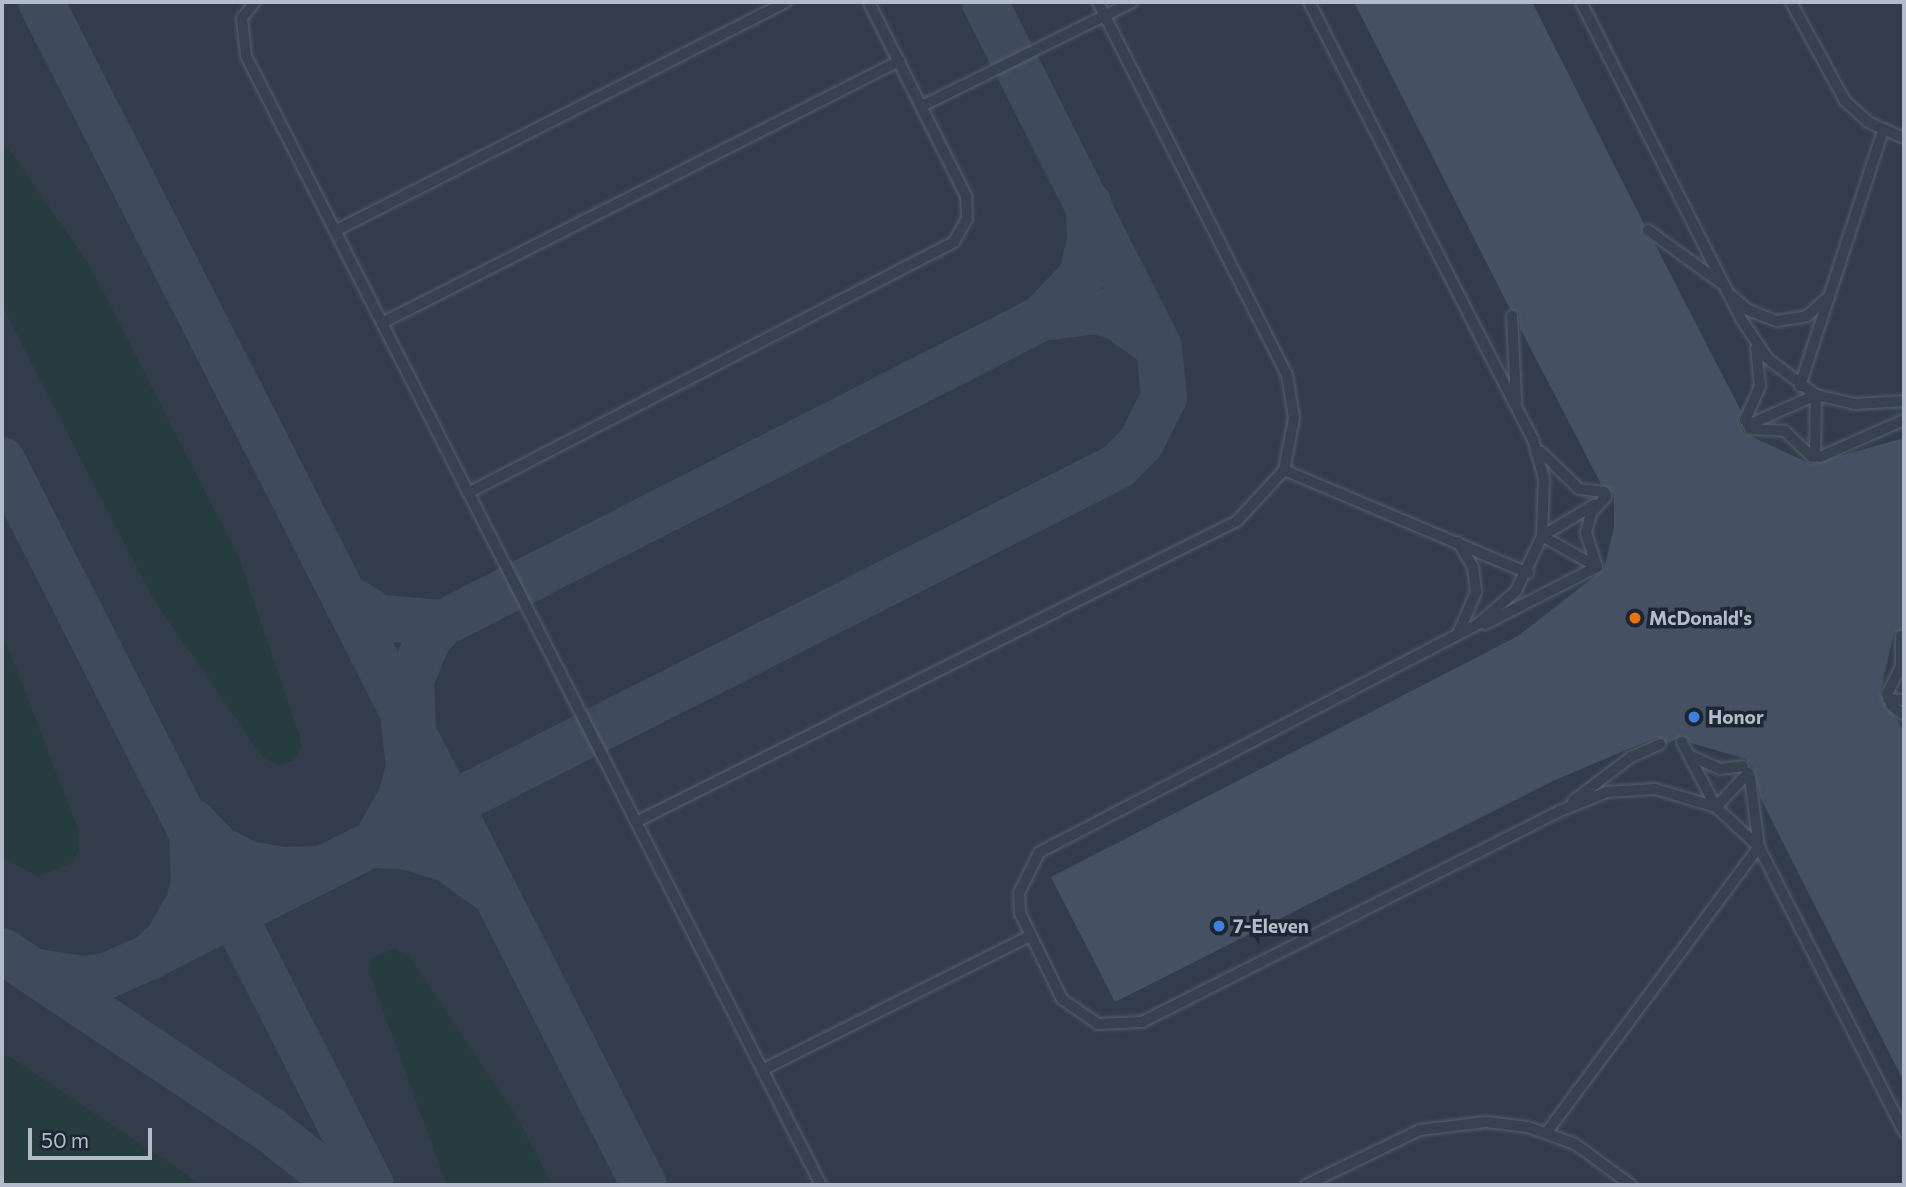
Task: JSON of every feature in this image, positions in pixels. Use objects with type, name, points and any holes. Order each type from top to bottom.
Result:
[{"type":"lane","points":[[255,2],[242,18],[246,55],[821,1185]]},
{"type":"lane","points":[[335,231],[786,2]]},
{"type":"lane","points":[[468,493],[954,242],[967,219],[966,196],[869,2]]},
{"type":"lane","points":[[636,822],[1237,521],[1284,470],[1294,418],[1286,375],[1098,2]]},
{"type":"lane","points":[[922,106],[1132,2]]},
{"type":"lane","points":[[1309,2],[1533,439],[1563,479],[1578,489],[1606,494],[1597,503],[1542,536]]},
{"type":"lane","points":[[1581,2],[1754,341],[1800,386],[1816,395],[1855,404],[1904,401]]},
{"type":"lane","points":[[1791,2],[1837,90],[1882,131],[1904,138]]},
{"type":"lane","points":[[382,324],[899,61]]},
{"type":"lane","points":[[1800,386],[1882,131]]},
{"type":"lane","points":[[1648,230],[1726,289],[1748,310],[1777,321],[1807,316],[1828,297]]},
{"type":"lane","points":[[1512,316],[1516,405]]},
{"type":"lane","points":[[1748,424],[1760,386],[1754,341]]},
{"type":"lane","points":[[1748,424],[1816,395]]},
{"type":"lane","points":[[1816,395],[1816,457]]},
{"type":"lane","points":[[1816,457],[1904,420]]},
{"type":"lane","points":[[1748,424],[1784,431],[1816,457]]},
{"type":"lane","points":[[1533,439],[1544,479],[1542,536],[1528,573],[1498,610],[1457,635],[1061,836],[1039,853],[1019,893],[1030,936],[1062,999],[1075,1013],[1098,1024],[1142,1022],[1560,811],[1631,788],[1678,792],[1716,807]]},
{"type":"lane","points":[[1284,470],[1455,539],[1528,573]]},
{"type":"lane","points":[[1597,503],[1586,533],[1597,568]]},
{"type":"lane","points":[[1542,536],[1597,568]]},
{"type":"lane","points":[[1455,539],[1473,567],[1476,592],[1457,635]]},
{"type":"lane","points":[[1457,635],[1529,606],[1597,568]]},
{"type":"lane","points":[[1889,699],[1902,667],[1902,636]]},
{"type":"lane","points":[[1889,699],[1904,699]]},
{"type":"lane","points":[[1889,699],[1904,715]]},
{"type":"lane","points":[[1682,742],[1716,807],[1759,847]]},
{"type":"lane","points":[[1560,811],[1632,757],[1660,744]]},
{"type":"lane","points":[[1688,754],[1720,769],[1747,772]]},
{"type":"lane","points":[[1716,807],[1747,772]]},
{"type":"lane","points":[[1747,772],[1759,847],[1904,1132]]},
{"type":"lane","points":[[1547,1132],[1759,847]]},
{"type":"lane","points":[[762,1070],[1030,936]]},
{"type":"lane","points":[[1306,1185],[1396,1139],[1442,1125],[1507,1123],[1547,1132],[1600,1157],[1631,1185]]},
{"type":"shaded area","points":[[2,2],[1904,2],[1904,1185],[2,1185]]},
{"type":"green space","points":[[2,139],[91,268],[238,556],[300,737],[301,748],[292,761],[278,764],[263,758],[151,595],[4,309]]},
{"type":"green space","points":[[2,632],[79,832],[79,850],[71,863],[38,876],[2,857]]},
{"type":"green space","points":[[395,949],[409,956],[518,1119],[552,1185],[447,1185],[369,971],[372,958]]},
{"type":"green space","points":[[2,1052],[174,1166],[200,1185],[2,1185]]},
{"type":"building","points":[[1354,2],[1532,2],[1644,224],[1642,234],[1655,244],[1741,411],[1738,421],[1744,433],[1811,464],[1904,438],[1904,629],[1894,633],[1880,694],[1904,731],[1904,1082],[1760,797],[1754,768],[1746,759],[1691,743],[1683,735],[1667,744],[1657,737],[1555,780],[1115,1002],[1051,877],[1518,636],[1604,569],[1614,527],[1614,493],[1601,484],[1520,328],[1519,313],[1510,309]]},
{"type":"taxiway","points":[[41,2],[644,1185]]},
{"type":"taxiway","points":[[149,957],[1118,466],[1141,443],[1164,397],[1159,347],[985,2]]},
{"type":"taxiway","points":[[413,728],[411,680],[428,639],[443,623],[1042,318],[1081,277],[1090,241],[1089,204]]},
{"type":"taxiway","points":[[1042,318],[1097,311],[1120,319],[1159,347]]},
{"type":"taxiway","points":[[2,460],[371,1185]]},
{"type":"taxiway","points":[[344,596],[381,618],[443,623]]},
{"type":"taxiway","points":[[374,845],[401,797],[409,767],[404,723]]},
{"type":"taxiway","points":[[193,822],[219,849],[249,864],[282,870],[322,869]]},
{"type":"taxiway","points":[[38,972],[83,979],[106,976],[149,957],[167,941],[188,904],[194,883],[192,838]]},
{"type":"taxiway","points":[[374,845],[408,847],[447,859],[491,890]]},
{"type":"taxiway","points":[[2,951],[269,1129],[340,1185]]},
{"type":"place","name":"McDonald's","points":[[1635,618]]},
{"type":"place","name":"Honor","points":[[1694,717]]},
{"type":"place","name":"7-Eleven","points":[[1219,926]]}]
